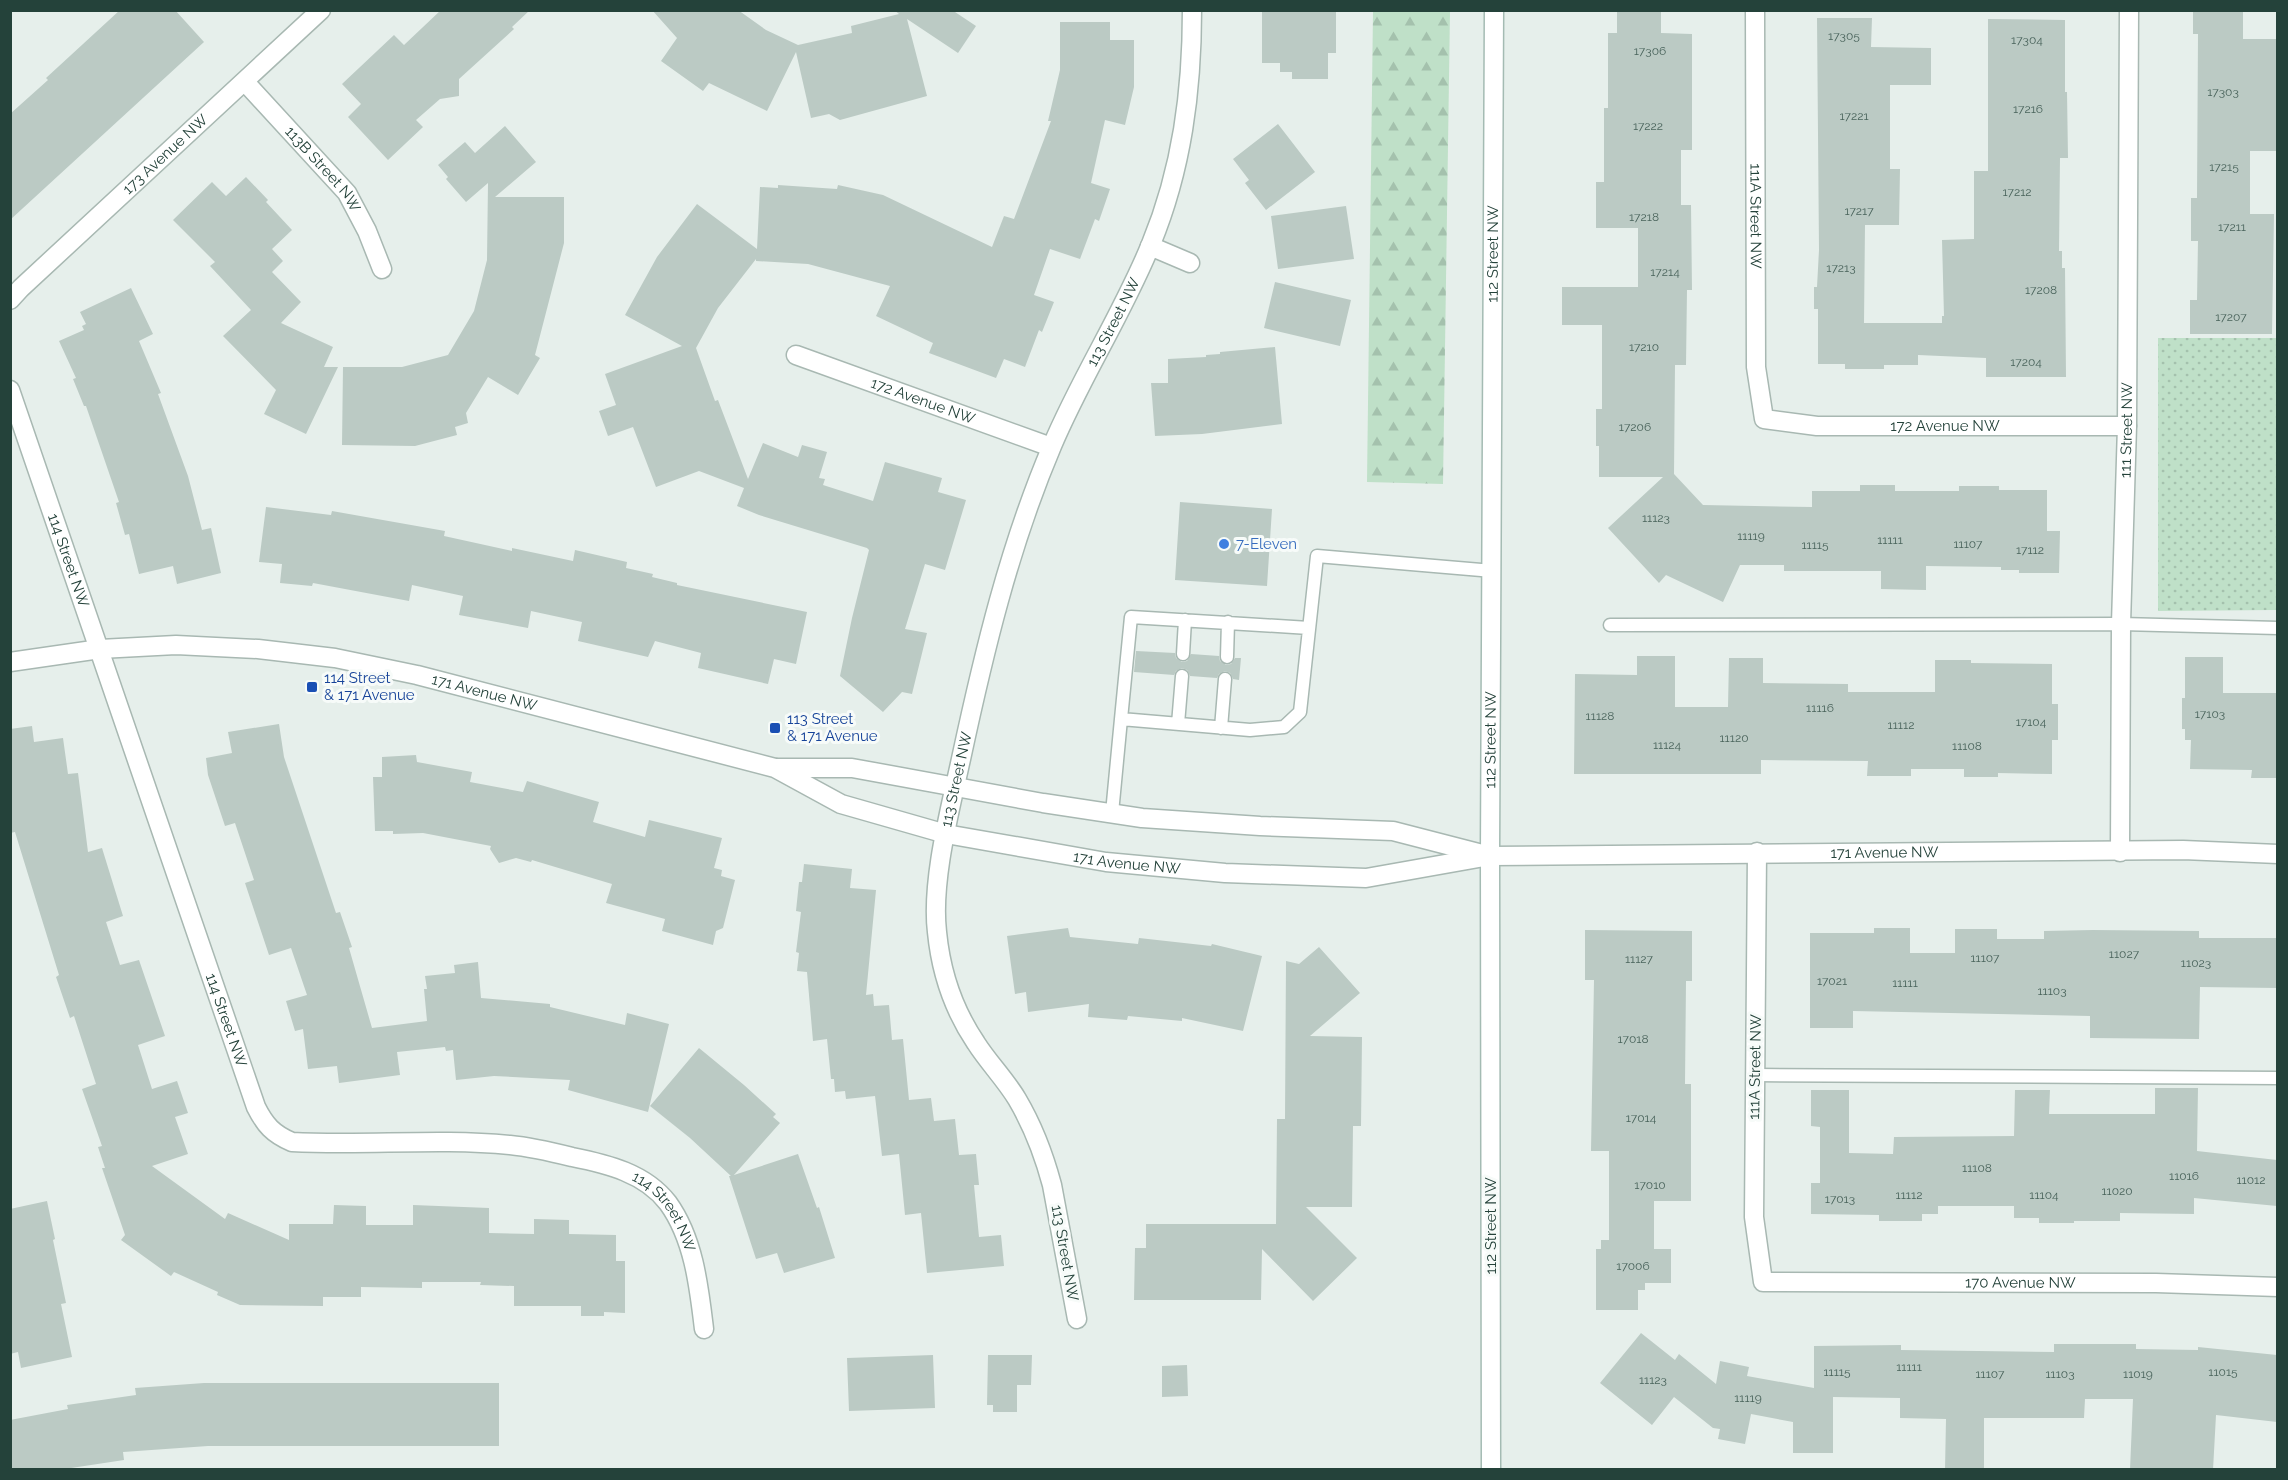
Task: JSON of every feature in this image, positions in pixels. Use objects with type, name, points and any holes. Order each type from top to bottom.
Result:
[{"type":"street","name":"173 Avenue NW","points":[[10,300],[321,10]]},
{"type":"street","name":"113 Street NW","points":[[1077,1319],[1052,1185],[1039,1144],[1015,1096],[958,1015],[947,988],[937,930],[936,901],[955,788],[989,631],[1026,513],[1052,447],[1150,246],[1163,211],[1180,151],[1188,99],[1192,10]]},
{"type":"street","name":"112 Street NW","points":[[1491,1470],[1490,856],[1494,10]]},
{"type":"street","name":"111A Street NW","points":[[1755,10],[1756,367],[1764,419]]},
{"type":"street","name":"111 Street NW","points":[[2120,852],[2121,624],[2127,426],[2129,10]]},
{"type":"street","name":"113B Street NW","points":[[245,82],[347,194],[367,231],[382,269]]},
{"type":"street","points":[[1150,246],[1190,263]]},
{"type":"street","name":"172 Avenue NW","points":[[796,355],[1052,447]]},
{"type":"street","name":"114 Street NW","points":[[10,390],[256,1107],[264,1124],[276,1135],[292,1142],[425,1141],[512,1145],[602,1163],[627,1172],[652,1187],[668,1203],[681,1228],[697,1277],[704,1329]]},
{"type":"street","name":"172 Avenue NW","points":[[1764,419],[1817,426],[2127,426]]},
{"type":"street","name":"171 Avenue NW","points":[[10,662],[100,649],[176,645],[258,649],[335,658],[417,675],[775,768],[841,804],[946,834],[1106,862],[1225,873],[1366,878],[1490,856],[2183,850],[2277,854]]},
{"type":"street","name":"171 Avenue NW","points":[[775,768],[852,768],[955,788],[1142,818],[1260,826],[1393,831],[1490,856]]},
{"type":"street","name":"111A Street NW","points":[[1757,852],[1754,1217],[1763,1282]]},
{"type":"street","name":"170 Avenue NW","points":[[1763,1282],[2156,1283],[2277,1287]]},
{"type":"lane","points":[[1121,719],[1250,730],[1284,727],[1300,712],[1317,556],[1493,571]]},
{"type":"lane","points":[[1112,813],[1131,616],[1309,628]]},
{"type":"lane","points":[[1183,654],[1185,620]]},
{"type":"lane","points":[[1227,657],[1228,622]]},
{"type":"lane","points":[[1610,626],[2121,624],[2277,628]]},
{"type":"lane","points":[[1178,724],[1182,676]]},
{"type":"lane","points":[[1221,728],[1225,679]]},
{"type":"lane","points":[[1755,1075],[2277,1078]]},
{"type":"green space","points":[[1373,11],[1450,11],[1443,484],[1367,482]]},
{"type":"green space","points":[[2158,338],[2277,338],[2277,610],[2158,611]]},
{"type":"building","points":[[120,10],[175,10],[204,42],[10,220],[10,114]]},
{"type":"building","points":[[441,10],[530,10],[512,27],[514,29],[459,79],[459,96],[440,99],[416,120],[423,127],[388,160],[348,117],[361,104],[342,84],[394,35],[404,45]]},
{"type":"building","points":[[652,10],[738,10],[766,30],[798,45],[852,33],[851,26],[899,14],[894,10],[952,10],[976,26],[958,53],[907,19],[927,96],[840,120],[829,114],[811,118],[796,52],[767,111],[709,83],[703,91],[661,61],[677,38]]},
{"type":"building","points":[[1262,10],[1336,10],[1336,53],[1328,53],[1328,79],[1292,79],[1292,72],[1280,72],[1280,63],[1262,63]]},
{"type":"building","points":[[1617,10],[1661,10],[1661,33],[1692,34],[1692,150],[1681,150],[1681,205],[1691,205],[1692,290],[1687,290],[1686,365],[1675,365],[1674,474],[1703,505],[1812,507],[1812,491],[1860,491],[1860,485],[1895,485],[1895,491],[1959,491],[1959,486],[1999,486],[1999,490],[2047,490],[2047,531],[2060,531],[2059,573],[2019,573],[2019,570],[2001,570],[2001,567],[1926,566],[1926,590],[1881,589],[1881,571],[1784,571],[1784,565],[1740,565],[1723,602],[1666,575],[1659,583],[1608,528],[1663,477],[1599,477],[1596,409],[1602,409],[1602,325],[1562,325],[1562,287],[1638,287],[1638,228],[1596,228],[1596,182],[1604,182],[1604,108],[1608,108],[1608,33],[1617,33]]},
{"type":"building","points":[[2193,10],[2243,10],[2243,39],[2277,39],[2277,151],[2250,151],[2250,214],[2274,214],[2272,334],[2190,334],[2190,300],[2197,300],[2198,241],[2191,241],[2191,198],[2197,198],[2198,34],[2193,34]]},
{"type":"building","points":[[1817,18],[1872,18],[1871,47],[1931,48],[1931,85],[1890,85],[1890,169],[1900,169],[1899,225],[1865,225],[1864,323],[1942,323],[1942,316],[1944,316],[1942,240],[1974,239],[1974,171],[1988,171],[1988,19],[2065,20],[2068,158],[2060,158],[2059,251],[2062,251],[2062,268],[2065,268],[2066,377],[1986,377],[1986,358],[1918,355],[1918,365],[1884,365],[1884,369],[1845,369],[1845,364],[1818,364],[1818,309],[1814,309],[1814,287],[1817,287],[1819,250]]},
{"type":"building","points":[[1060,22],[1110,22],[1110,40],[1134,40],[1134,87],[1125,125],[1105,120],[1091,183],[1110,189],[1099,221],[1095,219],[1080,259],[1050,249],[1034,295],[1054,302],[1042,332],[1039,330],[1025,367],[1004,359],[996,378],[929,353],[933,343],[876,316],[890,286],[808,264],[756,261],[756,259],[718,308],[696,348],[715,401],[718,400],[748,479],[763,443],[798,457],[802,445],[827,452],[819,478],[825,479],[823,485],[873,501],[885,462],[942,478],[938,492],[966,500],[945,570],[925,564],[905,629],[927,633],[912,694],[902,692],[883,712],[840,676],[869,550],[737,506],[744,488],[699,471],[656,487],[633,427],[608,436],[599,411],[616,405],[605,374],[682,346],[625,315],[657,257],[697,204],[757,249],[760,187],[778,188],[778,185],[837,189],[838,185],[883,195],[992,247],[1004,216],[1014,219],[1051,121],[1048,121],[1060,70]]},
{"type":"building","points":[[1278,124],[1315,172],[1266,210],[1245,183],[1249,180],[1233,159]]},
{"type":"building","points":[[505,126],[536,162],[495,197],[564,197],[564,243],[535,355],[540,358],[518,395],[488,377],[466,413],[468,423],[455,427],[457,435],[415,446],[342,445],[343,367],[402,367],[448,355],[474,311],[487,260],[488,183],[466,202],[446,179],[448,177],[438,165],[465,142],[475,153]]},
{"type":"building","points":[[246,177],[292,230],[272,249],[283,261],[272,272],[301,302],[281,323],[333,347],[324,367],[338,367],[306,434],[264,414],[276,390],[223,336],[251,310],[210,266],[215,262],[173,220],[212,182],[226,196]]},
{"type":"building","points":[[1346,206],[1354,259],[1278,269],[1271,216]]},
{"type":"building","points":[[1275,282],[1351,300],[1340,346],[1264,328]]},
{"type":"building","points":[[131,288],[153,334],[139,341],[161,393],[158,394],[188,476],[202,530],[211,528],[221,573],[177,584],[173,566],[139,574],[129,534],[125,535],[116,503],[119,502],[86,406],[84,406],[73,379],[76,378],[59,341],[84,330],[82,326],[86,324],[80,312]]},
{"type":"building","points":[[1275,347],[1282,424],[1202,434],[1155,436],[1151,383],[1168,383],[1168,359],[1206,357],[1206,355],[1220,354],[1220,352]]},
{"type":"building","name":"7-Eleven","points":[[1180,502],[1272,509],[1267,586],[1175,580]]},
{"type":"building","points":[[266,507],[331,515],[332,511],[445,531],[444,536],[573,561],[575,550],[627,562],[626,568],[653,574],[652,577],[677,583],[677,585],[807,612],[796,664],[774,659],[768,684],[698,668],[701,653],[655,641],[648,657],[578,641],[582,622],[531,611],[528,628],[459,615],[463,596],[412,585],[409,601],[313,583],[312,586],[280,583],[282,564],[259,562]]},
{"type":"building","points":[[1136,651],[1175,653],[1176,658],[1182,662],[1187,661],[1191,654],[1219,656],[1220,661],[1226,665],[1231,664],[1235,658],[1241,658],[1239,680],[1233,679],[1230,673],[1225,671],[1217,678],[1190,676],[1187,670],[1182,668],[1174,675],[1134,672]]},
{"type":"building","points":[[1637,656],[1675,656],[1675,707],[1728,707],[1729,658],[1763,658],[1763,683],[1848,684],[1848,692],[1935,692],[1935,660],[2052,664],[2052,704],[2058,704],[2058,740],[2052,740],[2052,774],[1998,773],[1998,777],[1964,777],[1964,769],[1911,769],[1911,776],[1867,776],[1868,761],[1761,760],[1761,774],[1574,774],[1575,674],[1637,675]]},
{"type":"building","points":[[2185,657],[2223,657],[2223,693],[2277,693],[2277,778],[2251,778],[2252,770],[2190,769],[2191,740],[2185,740],[2185,729],[2182,729]]},
{"type":"building","points":[[279,724],[284,757],[336,913],[340,912],[352,947],[349,948],[372,1028],[427,1021],[425,976],[455,973],[454,965],[478,962],[481,998],[550,1004],[550,1007],[625,1025],[627,1013],[669,1024],[648,1112],[568,1090],[570,1080],[494,1076],[456,1080],[453,1050],[446,1051],[445,1047],[397,1052],[400,1075],[339,1083],[337,1066],[308,1069],[303,1029],[295,1031],[286,1001],[307,995],[291,948],[269,955],[245,883],[254,880],[235,823],[225,826],[208,775],[206,758],[232,753],[228,732]]},
{"type":"building","points":[[32,726],[34,742],[63,738],[68,774],[78,773],[88,852],[102,848],[123,916],[106,922],[120,965],[139,960],[165,1036],[138,1045],[152,1089],[177,1081],[188,1113],[175,1117],[188,1154],[152,1166],[225,1219],[228,1213],[289,1240],[289,1224],[333,1224],[334,1205],[366,1206],[366,1225],[413,1225],[413,1205],[489,1208],[489,1233],[534,1234],[534,1219],[569,1220],[569,1234],[616,1235],[616,1261],[625,1261],[625,1313],[604,1312],[604,1316],[581,1316],[581,1306],[514,1306],[514,1286],[480,1285],[481,1282],[422,1282],[422,1288],[361,1287],[361,1297],[323,1297],[323,1306],[240,1305],[174,1272],[171,1276],[121,1240],[125,1235],[102,1168],[105,1168],[98,1147],[102,1146],[82,1089],[96,1084],[74,1016],[70,1018],[56,977],[59,975],[15,832],[10,833],[10,729]]},
{"type":"building","points":[[416,755],[417,762],[472,772],[470,782],[523,792],[527,781],[599,802],[593,822],[645,837],[649,820],[722,838],[714,868],[722,870],[721,876],[735,880],[723,928],[716,931],[713,945],[662,931],[665,919],[606,903],[612,884],[532,860],[531,862],[516,858],[499,863],[490,849],[491,846],[423,833],[393,834],[393,831],[375,831],[373,777],[382,777],[382,757]]},
{"type":"building","points":[[804,864],[852,869],[850,888],[876,890],[866,995],[873,994],[874,1006],[889,1005],[892,1040],[903,1039],[909,1100],[931,1098],[934,1121],[955,1119],[959,1155],[976,1154],[979,1185],[974,1185],[979,1237],[1001,1235],[1004,1266],[927,1273],[921,1213],[905,1215],[899,1154],[882,1156],[875,1096],[846,1099],[845,1091],[835,1092],[834,1079],[831,1079],[827,1039],[813,1041],[807,972],[797,971],[799,953],[796,952],[801,912],[796,911],[799,882],[802,882]]},
{"type":"building","points":[[1068,928],[1070,937],[1138,944],[1139,938],[1211,946],[1212,944],[1262,956],[1243,1031],[1182,1018],[1182,1021],[1128,1016],[1127,1020],[1088,1017],[1089,1004],[1028,1012],[1026,992],[1015,994],[1007,936]]},
{"type":"building","points":[[1874,928],[1910,928],[1910,953],[1955,953],[1955,929],[1997,929],[1997,939],[2044,939],[2044,931],[2093,930],[2199,931],[2199,938],[2277,938],[2277,988],[2200,987],[2199,1039],[2090,1038],[2090,1016],[1853,1011],[1853,1028],[1810,1028],[1810,933],[1874,933]]},
{"type":"building","points":[[1585,930],[1692,931],[1692,981],[1686,981],[1685,1084],[1691,1084],[1691,1201],[1654,1201],[1654,1249],[1671,1249],[1671,1283],[1645,1283],[1645,1290],[1638,1290],[1638,1310],[1596,1310],[1596,1249],[1601,1249],[1601,1240],[1609,1240],[1609,1151],[1591,1151],[1594,980],[1585,980]]},
{"type":"building","points":[[1319,947],[1360,993],[1310,1036],[1362,1037],[1361,1126],[1353,1126],[1352,1207],[1306,1207],[1357,1258],[1313,1301],[1262,1249],[1261,1300],[1134,1300],[1135,1248],[1146,1248],[1146,1224],[1276,1224],[1277,1119],[1285,1119],[1286,961],[1299,964]]},
{"type":"building","points":[[699,1048],[776,1114],[773,1117],[780,1123],[734,1175],[798,1154],[817,1208],[819,1207],[835,1258],[784,1273],[777,1253],[756,1259],[729,1176],[731,1176],[690,1138],[650,1106]]},
{"type":"building","points":[[2155,1088],[2198,1088],[2197,1151],[2277,1160],[2277,1206],[2194,1198],[2194,1214],[2120,1213],[2120,1221],[2074,1221],[2074,1223],[2039,1223],[2039,1218],[2014,1218],[2014,1206],[1938,1206],[1938,1214],[1922,1214],[1922,1221],[1879,1221],[1879,1215],[1811,1214],[1811,1183],[1820,1183],[1820,1127],[1811,1126],[1811,1090],[1849,1090],[1849,1153],[1893,1154],[1894,1137],[2014,1136],[2015,1090],[2050,1090],[2049,1114],[2155,1114]]},
{"type":"building","points":[[47,1201],[66,1303],[61,1304],[72,1357],[21,1368],[18,1352],[10,1354],[10,1209]]},
{"type":"building","points":[[1641,1333],[1675,1360],[1679,1354],[1716,1384],[1720,1361],[1749,1367],[1747,1376],[1814,1388],[1814,1346],[1901,1345],[1901,1350],[2054,1352],[2054,1344],[2136,1344],[2136,1349],[2198,1350],[2198,1347],[2277,1355],[2277,1422],[2216,1415],[2213,1470],[2130,1470],[2133,1399],[2085,1399],[2084,1418],[1984,1418],[1984,1470],[1945,1470],[1946,1419],[1900,1418],[1900,1398],[1833,1397],[1833,1453],[1793,1453],[1793,1422],[1751,1414],[1745,1444],[1718,1439],[1720,1429],[1713,1428],[1674,1397],[1652,1425],[1600,1383]]},
{"type":"building","points":[[933,1355],[935,1408],[849,1411],[847,1358]]},
{"type":"building","points":[[988,1355],[1032,1355],[1031,1385],[1017,1385],[1017,1412],[993,1412],[993,1405],[987,1405]]},
{"type":"building","points":[[1187,1365],[1188,1396],[1162,1397],[1162,1366]]},
{"type":"building","points":[[204,1383],[499,1383],[499,1446],[208,1446],[123,1452],[124,1460],[58,1470],[10,1470],[10,1420],[68,1409],[67,1405],[136,1395],[135,1388]]},
{"type":"place","name":"7-Eleven","points":[[1224,544]]},
{"type":"place","name":"114 Street & 171 Avenue","points":[[312,687]]},
{"type":"place","name":"113 Street & 171 Avenue","points":[[775,728]]}]
